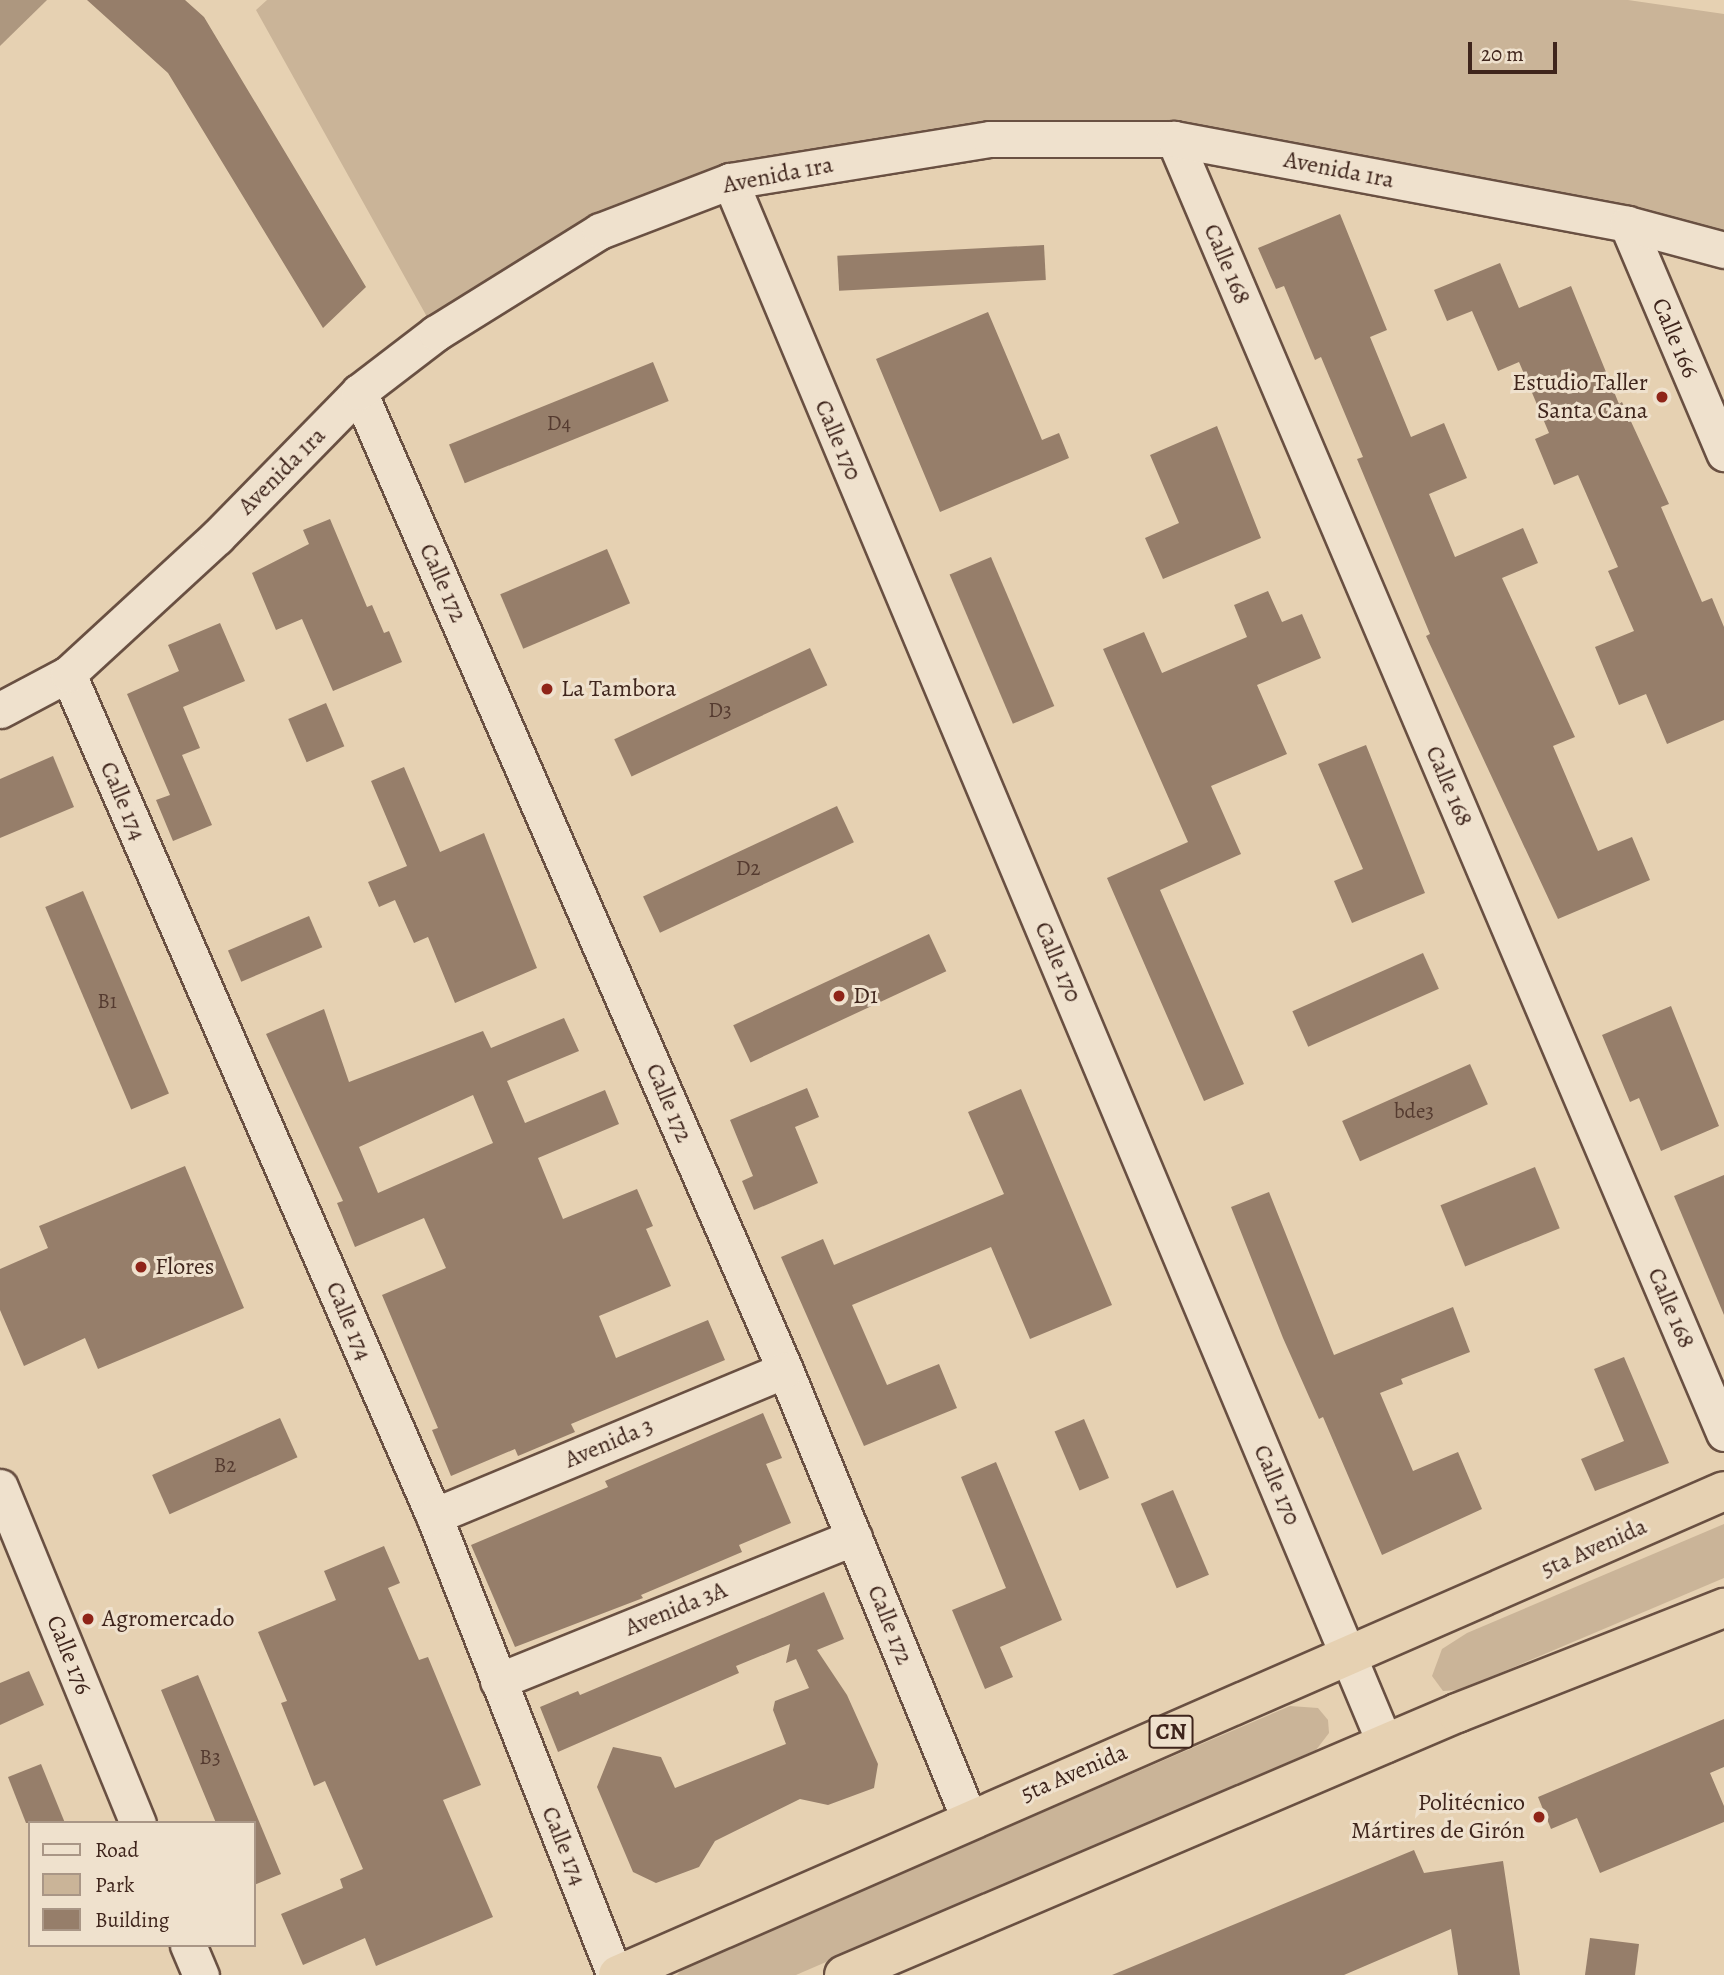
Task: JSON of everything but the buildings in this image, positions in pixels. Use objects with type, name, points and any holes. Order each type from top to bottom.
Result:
[{"type":"highway","name":"5ta Avenida","points":[[616,1975],[968,1818],[1349,1656],[1724,1491]]},
{"type":"highway","points":[[844,1975],[1385,1744],[1724,1608]]},
{"type":"street","name":"Avenida 1ra","points":[[0,710],[68,674],[217,537],[359,392],[436,333],[600,231],[730,181],[990,139],[1174,139],[1627,224],[1724,250]]},
{"type":"street","name":"Calle 168","points":[[1174,139],[1724,1433]]},
{"type":"street","name":"Calle 170","points":[[730,181],[1385,1744]]},
{"type":"street","name":"Calle 166","points":[[1627,224],[1724,453]]},
{"type":"street","name":"Calle 172","points":[[359,392],[785,1370],[968,1818]]},
{"type":"street","name":"Calle 174","points":[[68,674],[434,1516],[616,1975]]},
{"type":"street","name":"Avenida 3","points":[[434,1516],[785,1370]]},
{"type":"street","name":"Calle 176","points":[[0,1487],[137,1821]]},
{"type":"street","name":"Avenida 3A","points":[[498,1681],[854,1537]]},
{"type":"street","points":[[189,1947],[201,1975]]},
{"type":"green space","points":[[267,0],[1628,0],[1724,14],[1724,250],[1174,139],[730,181],[436,333],[256,10]]},
{"type":"green space","points":[[1724,1524],[1724,1578],[1460,1690],[1443,1691],[1432,1676],[1442,1649],[1467,1633]]},
{"type":"green space","points":[[1290,1706],[1318,1708],[1328,1720],[1329,1733],[1316,1750],[796,1975],[677,1975],[685,1966]]},
{"type":"shaded area","points":[[0,0],[47,0],[0,46]]},
{"type":"place","name":"Estudio Taller Santa Cana","points":[[1662,397]]},
{"type":"place","name":"La Tambora","points":[[547,689]]},
{"type":"place","name":"D1","points":[[839,996]]},
{"type":"place","name":"Flores","points":[[141,1267]]},
{"type":"place","name":"Agromercado","points":[[88,1619]]},
{"type":"place","name":"Politécnico Mártires de Girón","points":[[1539,1817]]}]
